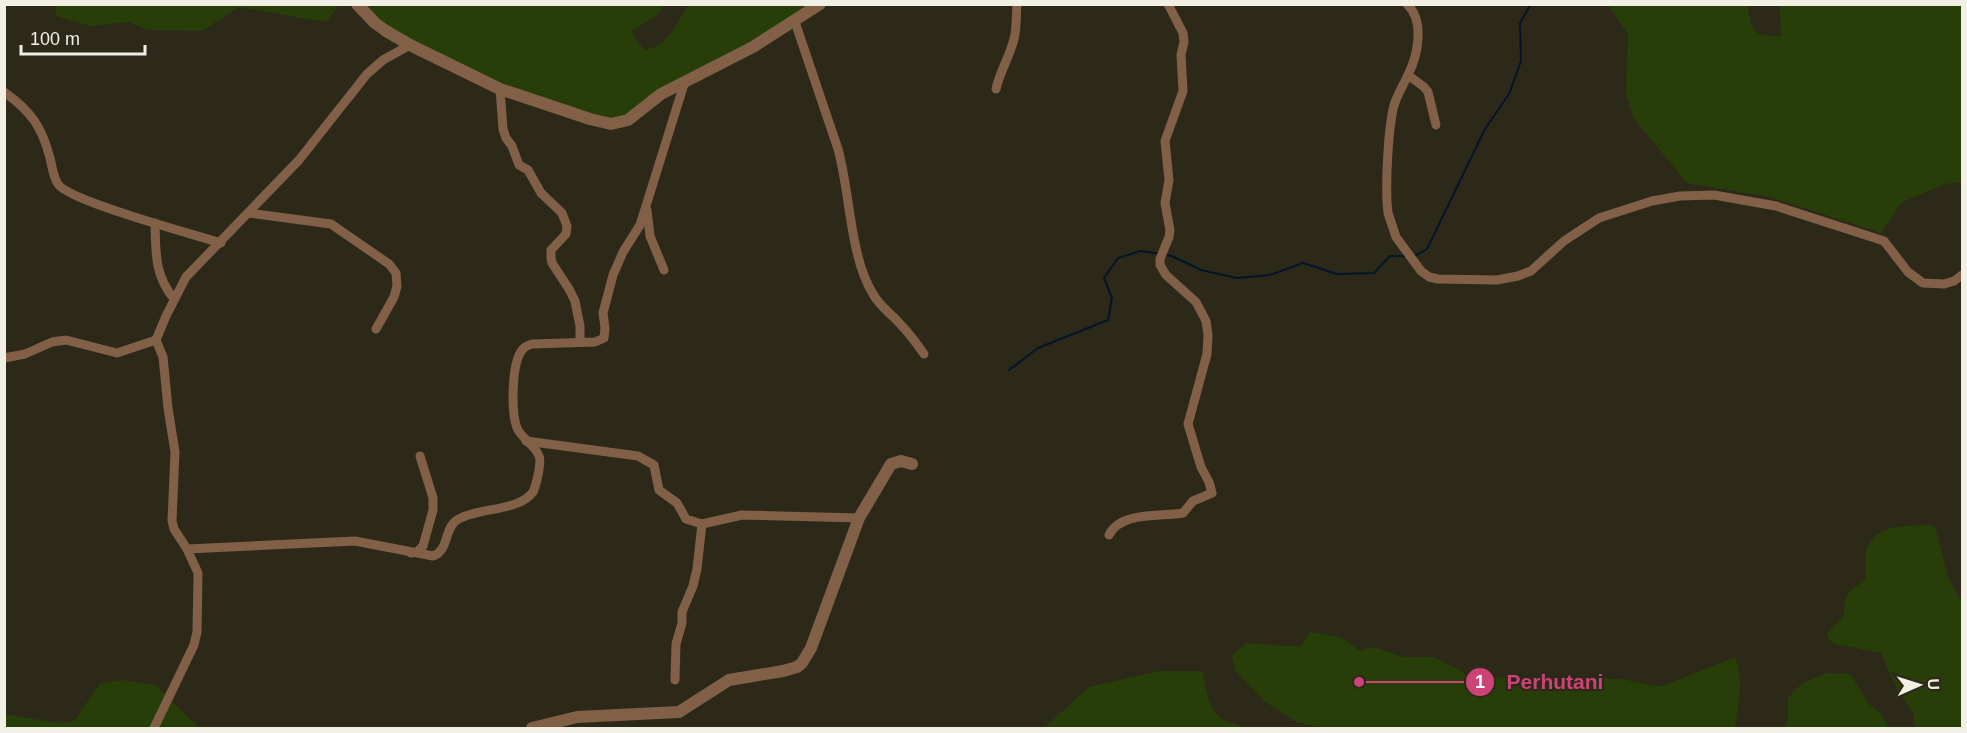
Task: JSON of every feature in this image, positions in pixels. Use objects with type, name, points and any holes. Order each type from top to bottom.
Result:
[{"type":"street","points":[[357,4],[375,23],[410,45],[500,89],[611,124],[627,120],[654,99],[753,47],[820,4]]},
{"type":"street","points":[[996,89],[1001,69],[1014,39],[1017,4]]},
{"type":"street","points":[[1109,536],[1112,530],[1122,522],[1183,513],[1193,501],[1212,493],[1201,467],[1188,424],[1207,354],[1209,342],[1206,321],[1196,302],[1162,270],[1160,259],[1170,230],[1165,203],[1169,180],[1166,141],[1184,84],[1181,55],[1184,42],[1183,33],[1168,4]]},
{"type":"street","points":[[1407,4],[1416,16],[1419,33],[1408,75],[1402,84],[1393,112],[1386,190],[1388,213],[1396,237],[1421,271],[1429,277],[1507,279],[1531,271],[1564,241],[1599,218],[1652,201],[1680,196],[1714,195],[1776,206],[1884,241],[1908,272],[1923,283],[1944,284],[1962,275]]},
{"type":"street","points":[[795,22],[838,149],[857,251],[871,292],[881,306],[913,338],[924,354]]},
{"type":"street","points":[[154,729],[194,645],[197,632],[198,573],[172,521],[175,452],[163,357],[156,340],[186,277],[221,243],[311,146],[360,81],[383,60],[410,45]]},
{"type":"street","points":[[1408,75],[1428,92],[1436,125]]},
{"type":"street","points":[[187,549],[355,542],[411,554],[436,556],[457,520],[516,504],[527,497],[535,487],[540,461],[538,454],[517,427],[513,407],[514,383],[520,353],[523,348],[532,344],[595,342],[604,338],[603,313],[613,275],[623,252],[640,225],[685,81]]},
{"type":"street","points":[[500,89],[503,129],[519,165],[528,170],[541,193],[558,208],[567,226],[566,234],[551,250],[550,258],[575,301],[580,326],[580,342]]},
{"type":"street","points":[[4,92],[20,104],[41,128],[56,183],[70,194],[221,243]]},
{"type":"street","points":[[646,204],[650,236],[664,270]]},
{"type":"street","points":[[249,213],[331,224],[389,264],[396,273],[397,286],[394,297],[376,329]]},
{"type":"street","points":[[155,223],[156,260],[159,274],[165,288],[174,299]]},
{"type":"street","points":[[4,358],[25,354],[58,340],[117,353],[156,340]]},
{"type":"street","points":[[526,441],[638,456],[645,459],[654,465],[659,490],[677,503],[686,519],[702,524],[742,515],[859,518]]},
{"type":"street","points":[[411,554],[423,546],[433,510],[433,498],[420,456]]},
{"type":"street","points":[[532,729],[577,717],[679,712],[729,680],[797,667],[811,648],[859,518],[891,464],[901,461],[912,465]]},
{"type":"street","points":[[675,680],[676,644],[682,623],[682,612],[693,586],[697,569],[702,524]]},
{"type":"street","points":[[161,729],[166,703]]},
{"type":"green space","points":[[56,4],[339,5],[326,22],[239,7],[202,31],[147,30],[129,22],[91,26],[56,16]]},
{"type":"green space","points":[[363,5],[664,5],[657,15],[632,31],[635,39],[645,50],[653,48],[666,39],[688,5],[813,5],[615,120],[532,96],[451,60],[379,22]]},
{"type":"green space","points":[[1608,5],[1747,5],[1755,31],[1764,35],[1781,36],[1780,5],[1962,5],[1962,182],[1944,184],[1901,203],[1881,233],[1770,197],[1687,183],[1634,119],[1626,94],[1628,34]]},
{"type":"green space","points":[[1931,525],[1936,530],[1948,577],[1959,598],[1962,598],[1962,728],[1915,728],[1913,713],[1896,687],[1881,653],[1836,644],[1829,640],[1827,633],[1844,615],[1845,600],[1849,593],[1866,578],[1866,554],[1869,544],[1875,537],[1891,528]]},
{"type":"green space","points":[[1310,632],[1341,637],[1360,651],[1373,647],[1403,657],[1433,657],[1461,671],[1476,685],[1500,677],[1621,679],[1660,687],[1735,657],[1740,683],[1735,728],[1324,728],[1297,722],[1264,701],[1236,672],[1232,656],[1246,643],[1300,647]]},
{"type":"green space","points":[[1159,671],[1202,671],[1208,697],[1217,715],[1225,721],[1244,728],[1044,728],[1089,687]]},
{"type":"green space","points":[[1827,673],[1850,674],[1869,704],[1881,714],[1889,728],[1785,728],[1788,699],[1792,693],[1804,682]]},
{"type":"green space","points":[[121,680],[155,685],[199,728],[5,728],[4,714],[57,723],[74,721],[100,684]]},
{"type":"waterway","points":[[1415,256],[1427,249],[1485,129],[1509,94],[1521,61],[1520,23],[1531,4]]},
{"type":"waterway","points":[[1009,370],[1038,348],[1108,320],[1112,298],[1104,278],[1118,258],[1141,251],[1160,254]]},
{"type":"waterway","points":[[1166,255],[1201,270],[1237,278],[1270,275],[1303,263],[1337,274],[1374,273],[1390,256],[1406,256]]},
{"type":"place","name":"Perhutani","points":[[1359,682]]}]
